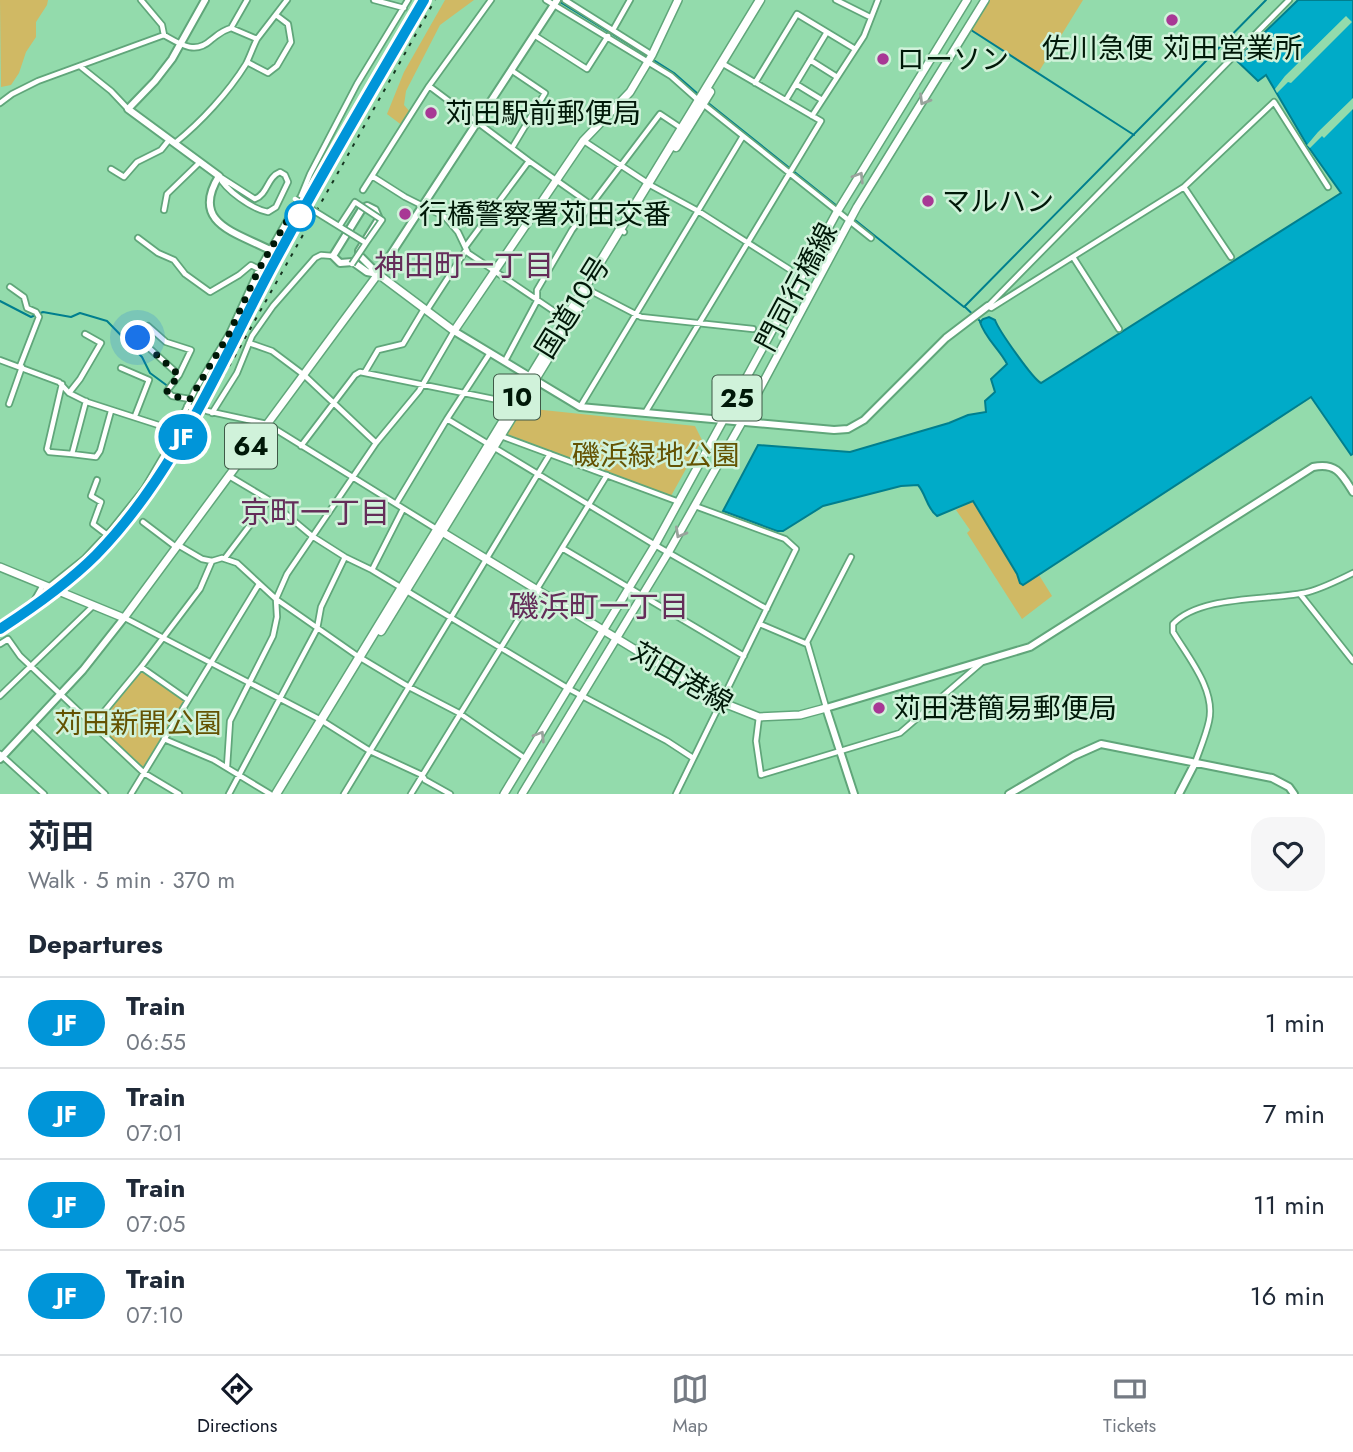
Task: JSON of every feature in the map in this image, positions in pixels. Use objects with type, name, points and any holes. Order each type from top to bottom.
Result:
[{"type":"highway","name":"国道10号","points":[[701,102],[760,0]]},
{"type":"highway","name":"国道10号","points":[[282,794],[622,230],[766,0]]},
{"type":"highway","name":"国道10号","points":[[568,320],[589,290],[622,230]]},
{"type":"highway","name":"国道10号","points":[[491,446],[501,436],[517,404]]},
{"type":"highway","name":"国道10号","points":[[276,794],[323,722]]},
{"type":"main road","points":[[378,274],[454,331],[583,141],[630,92],[650,59],[678,0]]},
{"type":"main road","name":"門司行橋線","points":[[504,794],[680,502],[837,212],[967,0]]},
{"type":"main road","name":"門司行橋線","points":[[522,794],[643,597],[742,422],[849,222],[985,0]]},
{"type":"main road","name":"64","points":[[124,618],[378,274]]},
{"type":"main road","name":"苅田港線","points":[[439,531],[721,702],[759,717],[800,715],[826,708]]},
{"type":"main road","points":[[0,566],[124,618]]},
{"type":"street","points":[[141,0],[162,25],[164,35],[188,48],[198,48],[219,32],[231,28],[257,39]]},
{"type":"street","points":[[128,109],[155,81],[182,45],[205,0]]},
{"type":"street","points":[[231,28],[247,0]]},
{"type":"street","points":[[111,169],[124,177],[137,162],[172,142],[216,102],[247,62],[257,39],[287,0]]},
{"type":"street","points":[[373,0],[404,8]]},
{"type":"street","points":[[0,625],[34,601],[47,585],[85,558],[144,489],[177,431],[190,399],[234,325],[259,269],[301,196],[357,84],[408,0]]},
{"type":"street","points":[[363,190],[429,86],[491,0]]},
{"type":"street","points":[[546,0],[555,2],[650,59]]},
{"type":"street","points":[[565,0],[613,30],[871,239]]},
{"type":"street","points":[[613,30],[631,0]]},
{"type":"street","points":[[836,0],[870,17]]},
{"type":"street","points":[[812,116],[864,36],[878,0]]},
{"type":"street","points":[[227,768],[230,721],[275,630],[276,599],[288,574],[376,443],[423,384],[454,331],[580,407],[848,429],[864,420],[946,338],[988,306],[1289,0]]},
{"type":"street","points":[[378,274],[555,2]]},
{"type":"street","points":[[755,83],[797,14],[855,49]]},
{"type":"street","points":[[247,62],[268,73],[277,66],[291,42],[288,24],[276,15]]},
{"type":"street","points":[[786,100],[827,32]]},
{"type":"street","points":[[0,103],[38,81],[164,35]]},
{"type":"street","points":[[534,36],[587,69],[608,36]]},
{"type":"street","points":[[810,60],[837,77]]},
{"type":"street","points":[[645,413],[821,121],[725,65]]},
{"type":"street","points":[[80,67],[128,109],[255,199],[261,196],[277,173],[285,174],[288,183],[274,209],[265,212],[223,185],[219,176]]},
{"type":"street","points":[[511,70],[545,93],[512,148]]},
{"type":"street","points":[[796,84],[822,100]]},
{"type":"street","points":[[429,86],[622,230]]},
{"type":"street","points":[[988,306],[991,307],[1184,187],[1274,102],[1328,187]]},
{"type":"street","points":[[504,362],[537,301],[537,290],[590,204],[660,114],[684,129]]},
{"type":"street","points":[[580,407],[743,136]]},
{"type":"street","points":[[583,141],[789,269]]},
{"type":"street","points":[[365,372],[378,350],[403,344],[529,161]]},
{"type":"street","points":[[164,210],[167,194],[200,162]]},
{"type":"street","points":[[219,176],[208,200],[210,212],[222,224],[270,250]]},
{"type":"street","points":[[372,176],[440,214],[449,221],[466,249],[493,271],[568,320]]},
{"type":"street","points":[[1184,187],[1231,257]]},
{"type":"street","points":[[295,198],[366,243]]},
{"type":"street","points":[[340,225],[355,202],[382,220],[352,264]]},
{"type":"street","points":[[333,256],[362,209],[370,207],[379,219],[359,255],[378,274]]},
{"type":"street","points":[[138,238],[158,253],[174,260],[186,274],[210,292],[251,265],[259,269]]},
{"type":"street","points":[[378,274],[367,272],[353,262],[340,263],[333,256],[315,258],[273,306],[252,336],[237,373],[210,412],[267,424],[439,531]]},
{"type":"street","points":[[1073,257],[1119,329]]},
{"type":"street","points":[[9,404],[38,317],[36,312],[27,308],[24,297],[10,287]]},
{"type":"street","points":[[589,290],[641,317],[753,329]]},
{"type":"street","points":[[179,375],[138,338],[148,326],[166,342],[191,350],[179,375],[167,391],[172,396],[190,399]]},
{"type":"street","points":[[69,393],[101,343],[85,334]]},
{"type":"street","points":[[249,344],[272,351],[376,443]]},
{"type":"street","points":[[396,504],[490,353]]},
{"type":"street","points":[[0,360],[62,384],[69,393],[86,401],[177,431]]},
{"type":"street","points":[[121,369],[149,380],[135,416]]},
{"type":"street","points":[[301,446],[355,374],[365,372],[517,404]]},
{"type":"street","points":[[62,384],[47,449],[49,452],[96,457],[111,411]]},
{"type":"street","points":[[72,454],[86,401]]},
{"type":"street","points":[[187,406],[196,409]]},
{"type":"street","points":[[447,419],[668,553],[767,609]]},
{"type":"street","points":[[501,436],[680,502]]},
{"type":"street","points":[[344,794],[550,454]]},
{"type":"street","points":[[826,708],[1030,648],[1313,467],[1326,464],[1337,469],[1353,492]]},
{"type":"street","points":[[229,475],[269,500],[312,536],[345,557],[372,570],[569,690],[667,741],[693,758]]},
{"type":"street","points":[[411,794],[607,475]]},
{"type":"street","points":[[97,480],[91,496],[102,502],[93,524],[107,535]]},
{"type":"street","points":[[225,558],[269,500]]},
{"type":"street","points":[[676,794],[796,549],[785,538],[695,506]]},
{"type":"street","points":[[372,570],[403,509]]},
{"type":"street","points":[[143,522],[192,555],[212,561],[225,558],[240,565],[276,599],[362,658],[459,713],[526,759]]},
{"type":"street","points":[[562,548],[744,656]]},
{"type":"street","points":[[229,794],[317,626],[321,607],[345,557]]},
{"type":"street","points":[[850,557],[807,644],[854,794]]},
{"type":"street","points":[[93,725],[200,589],[212,561]]},
{"type":"street","points":[[1179,794],[1195,763],[1210,719],[1210,703],[1202,681],[1173,632],[1173,624],[1178,618],[1193,611],[1233,600],[1308,592],[1353,573]]},
{"type":"street","points":[[131,794],[259,584]]},
{"type":"street","points":[[1300,593],[1353,661]]},
{"type":"street","points":[[0,696],[94,605]]},
{"type":"street","points":[[44,794],[1,756],[61,695],[124,618],[323,722],[370,751],[422,775],[425,780],[450,794]]},
{"type":"street","points":[[760,624],[807,644]]},
{"type":"street","points":[[0,644],[8,639],[31,667],[144,773],[179,794]]},
{"type":"street","points":[[759,717],[756,741],[761,775],[900,733],[984,661]]},
{"type":"street","points":[[141,667],[188,700]]},
{"type":"street","points":[[32,725],[105,794]]},
{"type":"street","points":[[164,739],[227,768],[270,794]]},
{"type":"street","points":[[1009,794],[1096,745],[1272,778],[1289,787],[1294,794]]},
{"type":"street","points":[[33,794],[36,788]]},
{"type":"green space","points":[[0,0],[48,0],[36,22],[36,37],[26,52],[19,73],[11,85],[1,87]]},
{"type":"green space","points":[[445,0],[474,0],[440,25],[406,91],[404,105],[411,113],[403,126],[387,114],[404,72]]},
{"type":"green space","points":[[985,0],[1083,0],[1038,73],[968,28]]},
{"type":"green space","name":"磯浜緑地公園","points":[[524,408],[695,426],[702,440],[671,496],[507,434]]},
{"type":"green space","points":[[973,501],[1020,583],[1023,585],[1039,575],[1052,596],[1022,619],[967,533],[970,530],[956,510]]},
{"type":"green space","name":"苅田新開公園","points":[[142,671],[185,701],[143,767],[98,725]]},
{"type":"water","points":[[1298,0],[1353,0],[1353,454],[1351,455],[1311,397],[1023,585],[973,501],[937,516],[918,485],[901,486],[823,506],[783,531],[723,511],[758,445],[850,452],[968,415],[986,412],[985,401],[995,392],[991,379],[1007,364],[982,328],[980,322],[983,319],[989,317],[995,320],[1016,354],[1041,383],[1341,193],[1307,145],[1266,75],[1258,81],[1236,60]]},
{"type":"pier","points":[[1346,16],[1352,22],[1291,83],[1288,82],[1277,93],[1275,89],[1285,76]]},
{"type":"pier","points":[[1353,98],[1353,109],[1310,148],[1307,145],[1318,132]]},
{"type":"waterway","points":[[855,220],[964,307],[1266,0]]},
{"type":"waterway","points":[[560,2],[648,56]]},
{"type":"waterway","points":[[971,30],[1134,135]]},
{"type":"waterway","points":[[652,59],[674,73],[698,94]]},
{"type":"waterway","points":[[707,102],[837,206]]},
{"type":"waterway","points":[[0,301],[31,317],[43,312],[71,317],[80,313],[107,321],[142,357],[150,373],[169,387]]},
{"type":"waterway","points":[[965,307],[981,322]]},
{"type":"railway","points":[[0,634],[78,577],[112,542],[160,481],[231,363],[435,0]]},
{"type":"railway","points":[[259,292],[389,60]]},
{"type":"train","name":"JF","points":[[0,629],[57,590],[75,574],[123,525],[156,482],[196,414],[282,247],[424,0]]},
{"type":"place","name":"佐川急便 苅田営業所","points":[[1172,20]]},
{"type":"place","name":"ローソン","points":[[883,59]]},
{"type":"place","name":"苅田駅前郵便局","points":[[431,113]]},
{"type":"place","name":"マルハン","points":[[928,201]]},
{"type":"place","name":"行橋警察署苅田交番","points":[[405,214]]},
{"type":"place","name":"苅田港簡易郵便局","points":[[879,708]]},
{"type":"district","name":"神田町一丁目","points":[[464,266]]},
{"type":"district","name":"京町一丁目","points":[[315,513]]},
{"type":"district","name":"磯浜町一丁目","points":[[599,607]]},
{"type":"route","points":[[138,338],[179,375],[167,391],[172,396],[190,399],[239,316],[259,269],[291,214],[300,216]]}]
